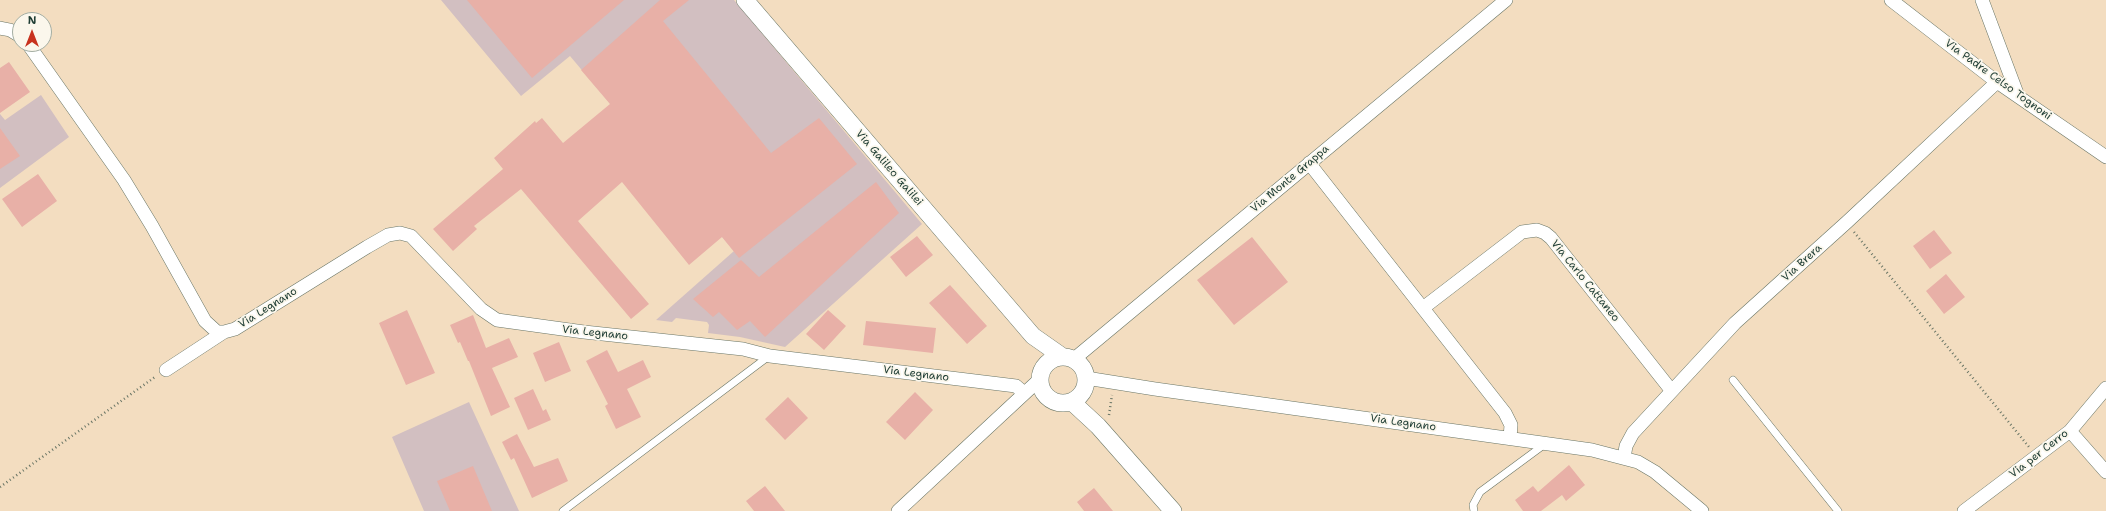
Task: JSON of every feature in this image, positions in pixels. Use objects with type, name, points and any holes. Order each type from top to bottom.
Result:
[{"type":"street","name":"Via Galileo Galilei","points":[[745,0],[1033,336],[1069,358]]},
{"type":"street","name":"Via Monte Grappa","points":[[1069,358],[1309,163],[1506,0]]},
{"type":"street","name":"Via Padre Celso Tognoni","points":[[1892,0],[1997,82],[2106,157]]},
{"type":"street","points":[[1982,0],[2018,96]]},
{"type":"street","points":[[0,28],[12,31]]},
{"type":"street","points":[[34,52],[124,180],[152,226],[205,321],[216,332],[224,332]]},
{"type":"street","name":"Via Brera","points":[[1624,458],[1626,446],[1633,433],[1735,323],[1847,222],[1997,82]]},
{"type":"street","points":[[1309,163],[1504,413],[1511,425],[1510,438]]},
{"type":"street","name":"Via Carlo Cattaneo","points":[[1423,308],[1522,232],[1537,230],[1545,233],[1551,238],[1672,390]]},
{"type":"street","name":"Via Legnano","points":[[166,370],[224,332],[235,329],[367,247],[388,235],[400,233],[411,236],[481,309],[497,320],[584,332],[743,349],[770,356],[1016,386],[1024,393]]},
{"type":"street","name":"Via Galileo Galilei","points":[[1033,336],[1042,373]]},
{"type":"street","points":[[898,511],[1024,393],[1042,373],[1049,361],[1069,358],[1082,367],[1085,383],[1098,426]]},
{"type":"street","points":[[1042,373],[1040,387],[1050,399],[1056,402],[1072,402],[1081,395],[1085,383]]},
{"type":"street","name":"Via Legnano","points":[[1085,383],[1155,389],[1592,450],[1638,462],[1655,472],[1702,511]]},
{"type":"street","name":"Via per Cerro","points":[[1964,511],[2070,431],[2106,388]]},
{"type":"street","points":[[1072,402],[1098,426],[1173,511]]},
{"type":"street","points":[[2070,431],[2106,472]]},
{"type":"lane","points":[[563,511],[770,356]]},
{"type":"lane","points":[[1733,380],[1838,511]]},
{"type":"lane","points":[[1474,511],[1473,505],[1480,492],[1546,443]]},
{"type":"path","points":[[1847,222],[2037,456]]},
{"type":"path","points":[[0,487],[166,370]]},
{"type":"shaded area","points":[[441,0],[734,0],[922,224],[785,347],[740,337],[708,333],[709,325],[707,322],[676,318],[672,322],[656,320],[734,251],[570,56],[521,96]]},
{"type":"shaded area","points":[[41,95],[69,137],[0,188],[0,114],[5,120]]},
{"type":"shaded area","points":[[469,402],[519,511],[424,511],[392,437]]},
{"type":"building","points":[[467,0],[624,0],[532,78]]},
{"type":"building","points":[[660,0],[689,0],[663,21],[771,153],[819,118],[857,164],[739,258],[722,237],[689,265],[622,182],[578,221],[649,304],[631,319],[521,189],[474,226],[477,229],[453,251],[433,229],[503,169],[494,158],[535,121],[536,123],[542,118],[563,143],[610,104],[581,70]]},
{"type":"building","points":[[9,62],[30,92],[0,113],[0,68]]},
{"type":"building","points":[[0,128],[20,156],[0,169]]},
{"type":"building","points":[[38,174],[57,201],[22,227],[2,199]]},
{"type":"building","points":[[876,182],[899,213],[765,337],[750,321],[737,330],[719,312],[713,317],[693,299],[741,260],[759,277]]},
{"type":"building","points":[[1934,230],[1952,253],[1930,269],[1913,246]]},
{"type":"building","points":[[917,236],[933,255],[906,277],[890,257]]},
{"type":"building","points":[[1252,237],[1288,282],[1234,325],[1197,280]]},
{"type":"building","points":[[1946,274],[1965,297],[1944,314],[1926,291]]},
{"type":"building","points":[[950,285],[987,326],[967,344],[929,303]]},
{"type":"building","points":[[407,310],[435,373],[406,385],[379,323]]},
{"type":"building","points":[[828,310],[846,326],[824,350],[806,334]]},
{"type":"building","points":[[473,315],[486,348],[509,338],[518,357],[492,368],[510,407],[491,416],[469,361],[460,342],[458,343],[450,325]]},
{"type":"building","points":[[866,321],[936,328],[933,353],[863,345]]},
{"type":"building","points":[[559,342],[571,371],[545,382],[533,353]]},
{"type":"building","points":[[607,350],[618,372],[643,360],[651,377],[627,389],[641,417],[616,429],[605,406],[608,404],[586,361]]},
{"type":"building","points":[[533,389],[543,411],[546,409],[551,420],[528,430],[514,398]]},
{"type":"building","points":[[915,392],[933,410],[905,440],[886,422]]},
{"type":"building","points":[[788,397],[808,418],[785,440],[765,419]]},
{"type":"building","points":[[517,434],[534,467],[558,458],[568,481],[532,498],[514,458],[511,460],[502,442]]},
{"type":"building","points":[[1569,465],[1585,485],[1566,501],[1562,495],[1541,511],[1523,511],[1515,500],[1533,486],[1538,492]]},
{"type":"building","points":[[473,466],[492,511],[450,511],[437,481]]},
{"type":"building","points":[[765,486],[785,511],[754,511],[746,501]]},
{"type":"building","points":[[1094,488],[1113,511],[1084,511],[1077,502]]}]
